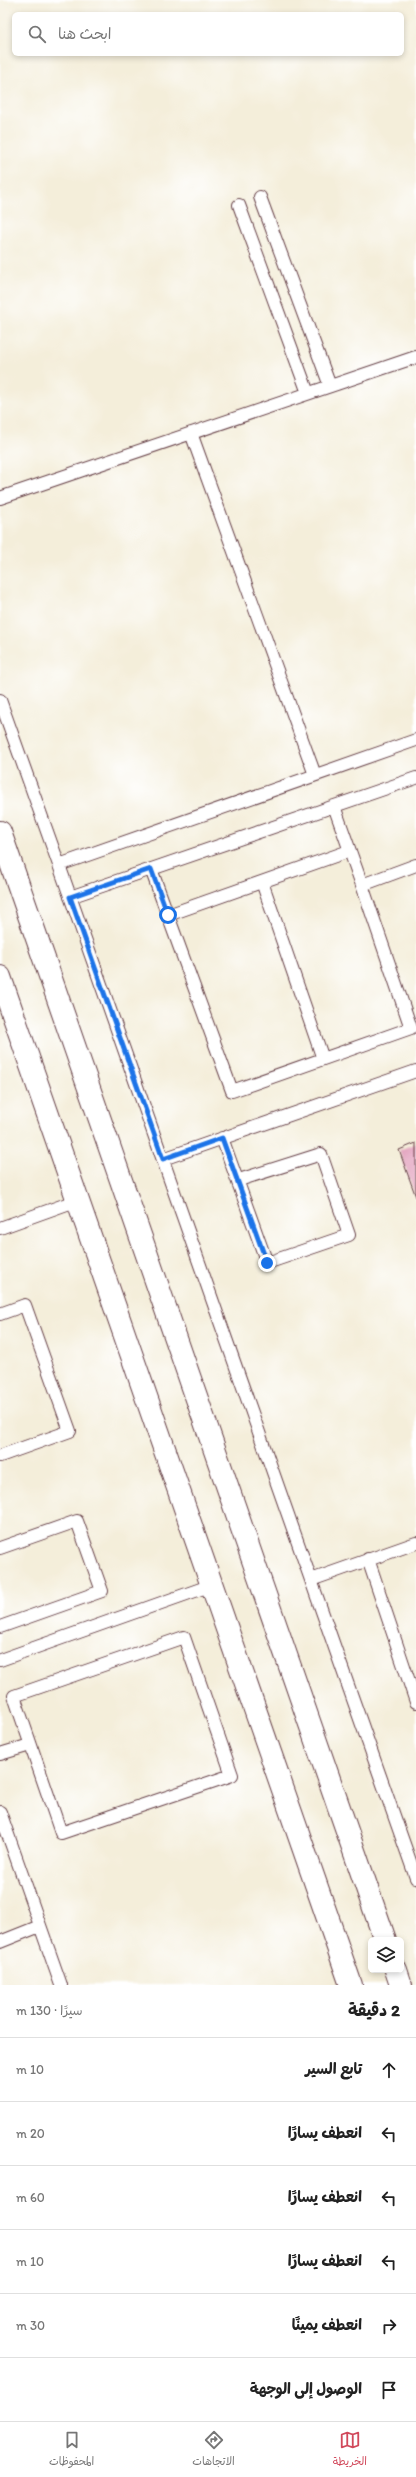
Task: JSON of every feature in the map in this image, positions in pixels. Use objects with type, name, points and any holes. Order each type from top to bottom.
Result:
[{"type":"street","points":[[0,832],[384,1937]]},
{"type":"street","points":[[0,977],[351,1985]]},
{"type":"street","points":[[397,1973],[401,1985]]},
{"type":"lane","points":[[260,197],[330,386]]},
{"type":"lane","points":[[240,205],[308,393]]},
{"type":"lane","points":[[0,498],[416,357]]},
{"type":"lane","points":[[191,433],[315,775]]},
{"type":"lane","points":[[0,700],[416,1878]]},
{"type":"lane","points":[[59,865],[416,740]]},
{"type":"lane","points":[[70,897],[416,778]]},
{"type":"lane","points":[[151,869],[232,1091],[411,1028],[334,806]]},
{"type":"lane","points":[[168,915],[349,851]]},
{"type":"lane","points":[[362,885],[416,865]]},
{"type":"lane","points":[[262,882],[322,1059]]},
{"type":"lane","points":[[163,1159],[416,1071]]},
{"type":"lane","points":[[222,1138],[267,1263],[349,1235],[321,1154],[239,1180]]},
{"type":"lane","points":[[0,1228],[78,1200]]},
{"type":"lane","points":[[0,1314],[25,1305],[70,1431],[0,1456]]},
{"type":"lane","points":[[0,1548],[77,1522],[102,1591],[0,1627]]},
{"type":"lane","points":[[311,1580],[416,1543]]},
{"type":"lane","points":[[368,1559],[416,1702]]},
{"type":"lane","points":[[0,1660],[212,1585]]},
{"type":"lane","points":[[184,1638],[232,1775],[61,1834],[30,1745],[14,1696],[184,1638]]},
{"type":"lane","points":[[0,1754],[30,1745]]},
{"type":"lane","points":[[0,1812],[61,1985]]},
{"type":"lane","points":[[0,1942],[40,1926]]},
{"type":"building","points":[[416,1143],[416,1197],[399,1150]]},
{"type":"route","points":[[168,915],[151,869],[70,897],[163,1159],[222,1138],[267,1263]]}]
